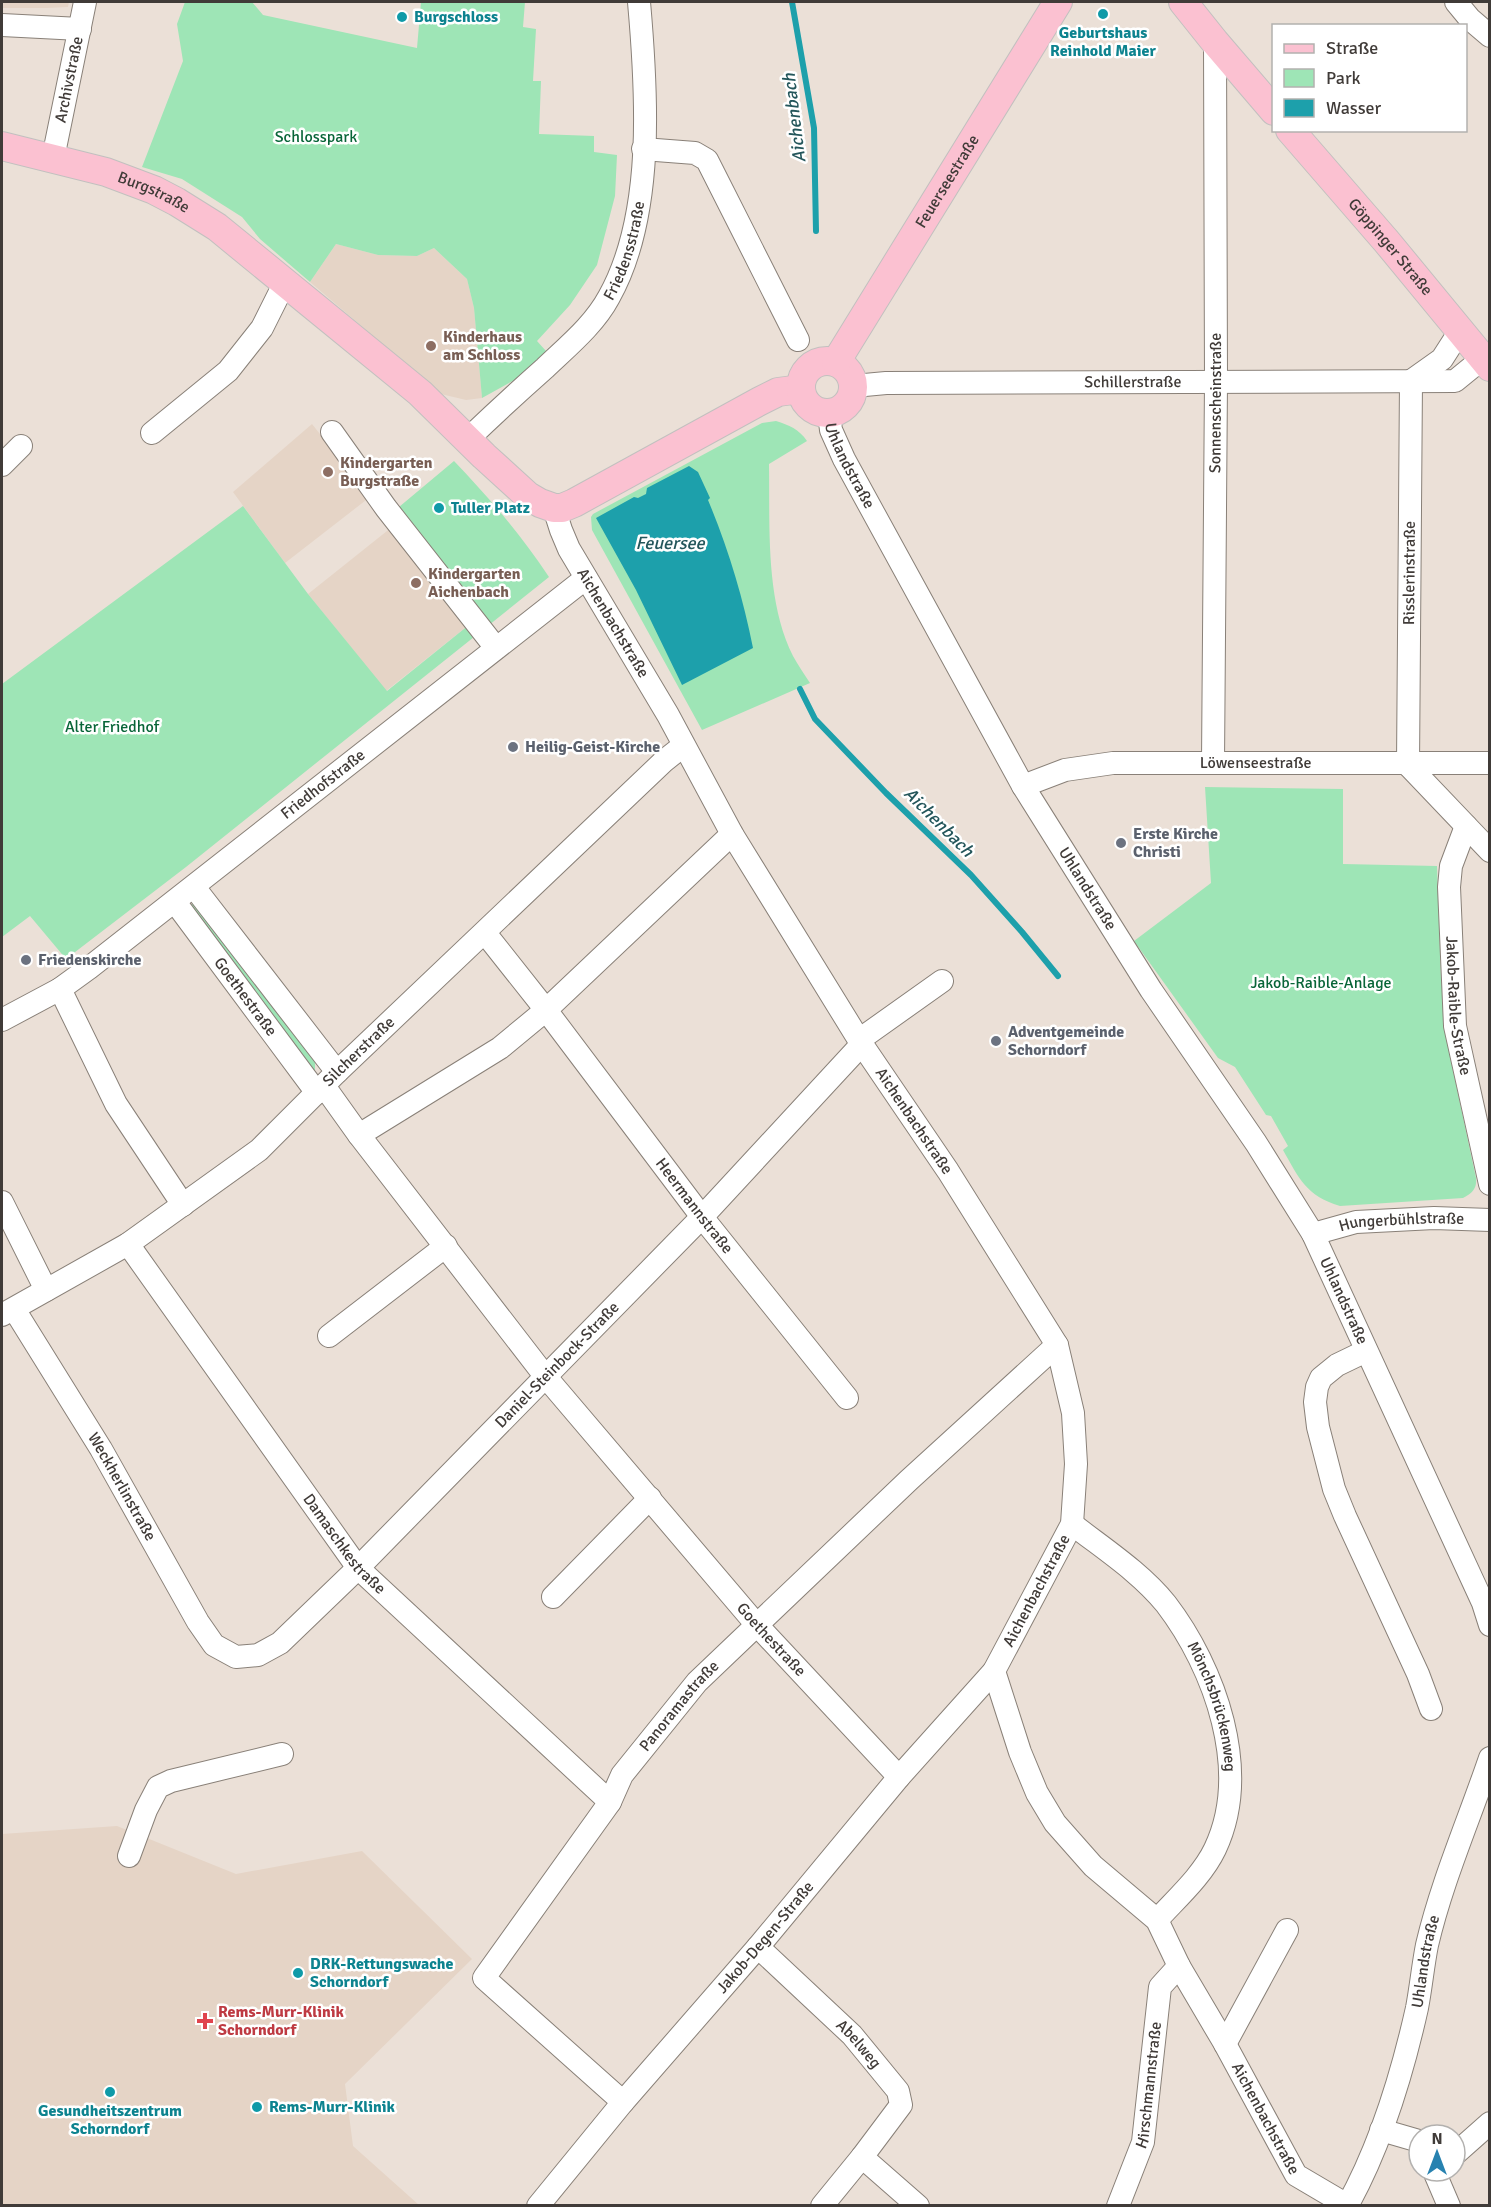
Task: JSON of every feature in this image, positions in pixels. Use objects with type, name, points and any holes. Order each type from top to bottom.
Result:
[{"type":"main road","name":"Feuerseestraße","points":[[836,362],[1058,2]]},
{"type":"main road","points":[[1183,2],[1272,109]]},
{"type":"main road","name":"Göppinger Straße","points":[[1292,132],[1486,363]]},
{"type":"main road","name":"Burgstraße","points":[[2,146],[106,172],[154,190],[218,227],[420,393],[468,438]]},
{"type":"main road","points":[[828,360],[836,362],[849,371],[854,386],[849,401],[844,407],[829,414],[814,410],[807,405],[801,389],[801,380],[811,366],[828,360]]},
{"type":"main road","points":[[468,438],[528,496],[554,508],[562,508],[778,392],[801,389]]},
{"type":"street","name":"Archivstraße","points":[[53,158],[85,2]]},
{"type":"street","name":"Friedensstraße","points":[[468,438],[579,337],[609,298],[627,256],[639,205],[643,149],[644,52],[639,2]]},
{"type":"street","points":[[1456,2],[1478,27],[1490,36]]},
{"type":"street","points":[[2,25],[80,29]]},
{"type":"street","name":"Sonnenscheinstraße","points":[[1213,763],[1216,382],[1215,42]]},
{"type":"street","points":[[643,149],[695,153],[707,160],[798,340]]},
{"type":"street","points":[[152,433],[228,371],[262,328],[285,282]]},
{"type":"street","points":[[1411,381],[1442,359],[1460,331]]},
{"type":"street","name":"Schillerstraße","points":[[854,386],[886,383],[1455,381],[1486,363]]},
{"type":"street","name":"Risslerinstraße","points":[[1408,765],[1411,381]]},
{"type":"street","name":"Uhlandstraße","points":[[829,414],[831,430],[844,459],[1023,786],[1151,990],[1256,1143],[1313,1234],[1483,1603],[1490,1624]]},
{"type":"street","points":[[332,432],[386,508],[496,648]]},
{"type":"street","points":[[2,465],[21,446]]},
{"type":"street","name":"Aichenbachstraße","points":[[554,508],[561,530],[586,578],[668,715],[732,834],[860,1042],[948,1171],[1057,1345],[1073,1413],[1076,1464],[1072,1524],[994,1671],[1036,1793],[1055,1823],[1093,1866],[1157,1920],[1179,1966],[1226,2044],[1296,2175],[1347,2205]]},
{"type":"street","name":"Friedhofstraße","points":[[2,1020],[60,989],[175,902],[586,578]]},
{"type":"street","name":"Silcherstraße","points":[[8,1312],[128,1244],[259,1150],[664,761],[683,746]]},
{"type":"street","name":"Löwenseestraße","points":[[1023,786],[1065,770],[1113,763],[1408,765],[1490,763]]},
{"type":"street","points":[[1408,765],[1490,851]]},
{"type":"street","name":"Jakob-Raible-Straße","points":[[1466,826],[1451,866],[1449,887],[1455,1026],[1490,1184]]},
{"type":"street","points":[[359,1135],[500,1048],[546,1010],[732,834]]},
{"type":"street","name":"Goethestraße","points":[[194,887],[359,1135],[545,1376],[756,1624],[899,1777]]},
{"type":"street","name":"Goethestraße","points":[[175,902],[326,1084]]},
{"type":"street","name":"Heermannstraße","points":[[485,933],[702,1217],[847,1398]]},
{"type":"street","name":"Daniel-Steinbock-Straße","points":[[236,1657],[258,1655],[280,1643],[358,1568],[702,1217],[860,1042],[942,981]]},
{"type":"street","points":[[60,989],[116,1104],[183,1205]]},
{"type":"street","points":[[2,1202],[46,1290]]},
{"type":"street","points":[[1489,1220],[1490,1207]]},
{"type":"street","name":"Hungerbühlstraße","points":[[1313,1234],[1356,1222],[1434,1218],[1489,1220]]},
{"type":"street","name":"Damaschkestraße","points":[[128,1244],[358,1568],[610,1802]]},
{"type":"street","points":[[329,1336],[446,1246]]},
{"type":"street","name":"Weckherlinstraße","points":[[8,1312],[101,1449],[198,1622],[214,1645],[236,1657]]},
{"type":"street","name":"Panoramastraße","points":[[623,2102],[484,1978],[610,1802],[622,1775],[697,1682],[756,1624],[1057,1345]]},
{"type":"street","name":"Uhlandstraße","points":[[1366,1351],[1336,1365],[1321,1378],[1315,1402],[1318,1427],[1334,1489],[1418,1674],[1431,1709]]},
{"type":"street","points":[[553,1597],[650,1498]]},
{"type":"street","name":"Mönchsbrückenweg","points":[[1072,1524],[1134,1571],[1165,1603],[1192,1643],[1212,1684],[1225,1732],[1230,1776],[1226,1821],[1214,1850],[1195,1878],[1157,1920]]},
{"type":"street","name":"Jakob-Degen-Straße","points":[[538,2205],[623,2102],[758,1947],[899,1777],[994,1671]]},
{"type":"street","points":[[129,1856],[146,1810],[158,1787],[171,1781],[282,1754]]},
{"type":"street","name":"Uhlandstraße","points":[[1347,2205],[1376,2147],[1403,2062],[1417,2006],[1427,1946],[1441,1896],[1490,1758]]},
{"type":"street","name":"Aichenbachstraße","points":[[1226,2044],[1287,1930]]},
{"type":"street","name":"Abelweg","points":[[758,1947],[852,2035],[898,2091],[901,2105],[822,2205]]},
{"type":"street","name":"Hirschmannstraße","points":[[1118,2205],[1143,2142],[1160,1987],[1179,1966]]},
{"type":"street","points":[[1467,2143],[1490,2122]]},
{"type":"street","points":[[1381,2130],[1407,2138]]},
{"type":"street","points":[[862,2157],[918,2205]]},
{"type":"street","points":[[1439,2183],[1449,2205]]},
{"type":"shaded area","points":[[2,2],[69,2],[68,7],[2,8]]},
{"type":"shaded area","name":"Kinderhaus am Schloss","points":[[336,244],[378,255],[417,256],[434,248],[467,279],[474,308],[482,398],[466,400],[441,394],[310,282]]},
{"type":"shaded area","points":[[312,424],[370,497],[285,563],[233,492]]},
{"type":"shaded area","points":[[392,527],[470,624],[386,691],[308,594]]},
{"type":"shaded area","name":"Rems-Murr-Klinik Schorndorf","points":[[117,1826],[236,1874],[362,1851],[472,1959],[345,2084],[353,2146],[419,2205],[2,2206],[2,1834]]},
{"type":"green space","name":"Schlosspark","points":[[185,2],[252,2],[263,15],[417,48],[421,2],[525,2],[523,27],[536,29],[533,81],[541,81],[539,134],[594,136],[594,152],[617,155],[615,196],[597,265],[570,305],[537,341],[546,351],[529,372],[482,398],[474,308],[467,279],[434,248],[417,256],[378,255],[336,244],[310,282],[260,239],[242,217],[182,179],[142,167],[183,61],[177,24]]},
{"type":"green space","points":[[776,421],[801,433],[807,441],[769,464],[769,512],[773,587],[778,611],[793,656],[810,683],[702,730],[592,530],[591,517],[762,423]]},
{"type":"green space","name":"Alter Friedhof","points":[[454,461],[527,545],[549,577],[186,867],[66,959],[30,916],[2,937],[2,684],[243,506],[308,594],[387,691],[480,616],[399,507]]},
{"type":"green space","name":"Jakob-Raible-Anlage","points":[[1205,787],[1343,789],[1343,864],[1437,866],[1441,979],[1451,1061],[1476,1178],[1476,1185],[1472,1192],[1463,1198],[1340,1206],[1328,1202],[1311,1191],[1299,1177],[1283,1150],[1288,1146],[1271,1116],[1266,1115],[1235,1067],[1218,1058],[1134,941],[1211,883]]},
{"type":"green space","points":[[193,904],[315,1061],[315,1070],[310,1070],[190,905]]},
{"type":"water","name":"Feuersee","points":[[689,466],[698,472],[710,498],[708,500],[740,591],[753,648],[682,685],[636,590],[596,518],[634,497],[638,498],[646,494],[647,488]]},
{"type":"waterway","name":"Aichenbach","points":[[792,2],[814,128],[816,231]]},
{"type":"waterway","name":"Aichenbach","points":[[800,689],[815,719],[886,793],[971,875],[1058,976]]},
{"type":"place","name":"Geburtshaus Reinhold Maier","points":[[1103,14]]},
{"type":"place","name":"Burgschloss","points":[[402,17]]},
{"type":"place","name":"Kinderhaus am Schloss","points":[[431,346]]},
{"type":"place","name":"Kindergarten Burgstraße","points":[[328,472]]},
{"type":"place","name":"Tuller Platz","points":[[439,508]]},
{"type":"place","name":"Kindergarten Aichenbach","points":[[416,583]]},
{"type":"place","name":"Heilig-Geist-Kirche","points":[[513,747]]},
{"type":"place","name":"Erste Kirche Christi","points":[[1121,843]]},
{"type":"place","name":"Friedenskirche","points":[[26,960]]},
{"type":"place","name":"Adventgemeinde Schorndorf","points":[[996,1041]]},
{"type":"place","name":"DRK-Rettungswache Schorndorf","points":[[298,1973]]},
{"type":"place","name":"Rems-Murr-Klinik Schorndorf","points":[[205,2021]]},
{"type":"place","name":"Gesundheitszentrum Schorndorf","points":[[110,2092]]},
{"type":"place","name":"Rems-Murr-Klinik","points":[[257,2107]]}]
